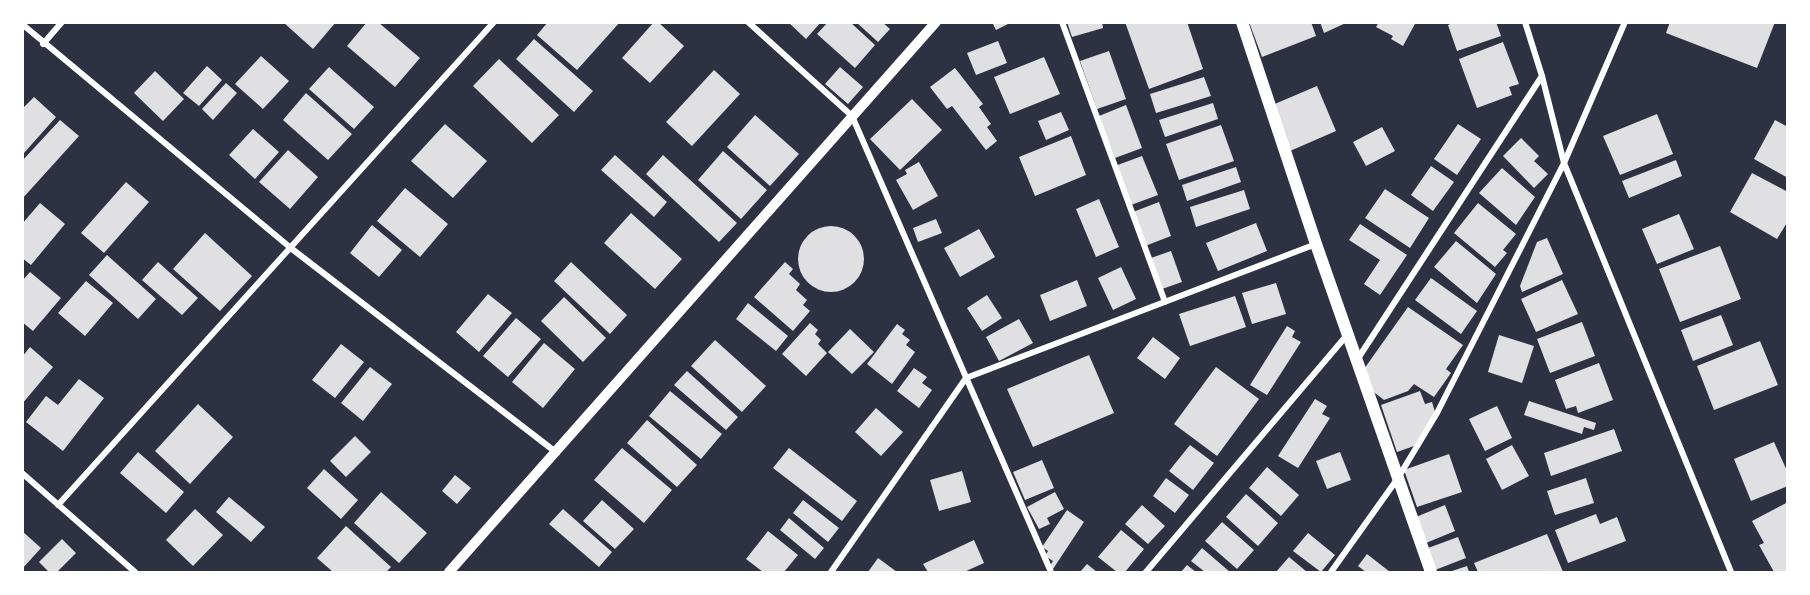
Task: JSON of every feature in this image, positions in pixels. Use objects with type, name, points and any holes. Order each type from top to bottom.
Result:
[{"type":"main road","points":[[1242,22],[1316,244],[1431,573]]},
{"type":"street","points":[[43,44],[62,22]]},
{"type":"street","points":[[58,505],[292,249],[494,22]]},
{"type":"street","points":[[748,22],[852,116],[1051,573]]},
{"type":"street","points":[[449,573],[936,22]]},
{"type":"street","points":[[1062,22],[1165,302]]},
{"type":"street","points":[[1525,22],[1542,76],[1564,163],[1731,573]]},
{"type":"street","points":[[1331,573],[1398,478],[1437,413],[1564,163],[1625,22]]},
{"type":"street","points":[[22,24],[43,44],[292,249],[557,453]]},
{"type":"street","points":[[1357,361],[1542,76]]},
{"type":"street","points":[[831,573],[966,378],[1316,244]]},
{"type":"street","points":[[1146,573],[1348,334]]},
{"type":"street","points":[[22,473],[135,573]]},
{"type":"building","points":[[283,22],[336,22],[313,49]]},
{"type":"building","points":[[367,22],[378,22],[420,58],[395,87],[347,46]]},
{"type":"building","points":[[548,22],[620,22],[577,70],[537,35]]},
{"type":"building","points":[[654,22],[658,22],[684,46],[650,83],[622,58]]},
{"type":"building","points":[[788,22],[821,22],[806,39]]},
{"type":"building","points":[[828,22],[850,22],[875,45],[855,68],[817,34]]},
{"type":"building","points":[[856,22],[882,22],[890,29],[878,42]]},
{"type":"building","points":[[992,22],[1012,22],[996,30]]},
{"type":"building","points":[[1067,22],[1102,22],[1103,28],[1072,37]]},
{"type":"building","points":[[1125,22],[1187,22],[1203,69],[1149,89]]},
{"type":"building","points":[[1249,22],[1311,22],[1316,36],[1262,57]]},
{"type":"building","points":[[1320,22],[1348,22],[1324,33]]},
{"type":"building","points":[[1379,22],[1416,22],[1403,46],[1391,39],[1393,36],[1376,27]]},
{"type":"building","points":[[1455,22],[1496,22],[1501,36],[1457,51],[1448,25]]},
{"type":"building","points":[[1670,22],[1775,22],[1757,68],[1666,33]]},
{"type":"building","points":[[534,39],[593,91],[574,112],[516,59]]},
{"type":"building","points":[[998,41],[1007,63],[976,75],[967,53]]},
{"type":"building","points":[[1503,42],[1519,84],[1509,87],[1512,95],[1477,108],[1459,59]]},
{"type":"building","points":[[1109,51],[1126,99],[1097,109],[1080,61]]},
{"type":"building","points":[[261,56],[289,81],[263,109],[235,84]]},
{"type":"building","points":[[1044,57],[1060,94],[1010,114],[994,77]]},
{"type":"building","points":[[499,59],[559,115],[532,143],[473,86]]},
{"type":"building","points":[[207,66],[222,80],[199,106],[183,93]]},
{"type":"building","points":[[329,67],[374,107],[354,129],[309,89]]},
{"type":"building","points":[[840,67],[863,87],[848,104],[825,84]]},
{"type":"building","points":[[955,68],[983,104],[979,107],[991,124],[987,127],[997,141],[986,150],[952,106],[947,109],[930,87]]},
{"type":"building","points":[[714,70],[740,94],[692,146],[666,122]]},
{"type":"building","points":[[155,71],[184,99],[163,121],[134,93]]},
{"type":"building","points":[[1204,77],[1211,96],[1156,113],[1150,94]]},
{"type":"building","points":[[226,83],[237,93],[213,120],[202,109]]},
{"type":"building","points":[[1317,86],[1336,131],[1290,151],[1270,106]]},
{"type":"building","points":[[306,93],[352,134],[328,160],[283,120]]},
{"type":"building","points":[[34,97],[56,117],[24,153],[22,109]]},
{"type":"building","points":[[912,99],[942,130],[900,170],[870,139]]},
{"type":"building","points":[[1213,103],[1218,119],[1165,137],[1159,120]]},
{"type":"building","points":[[1126,105],[1142,148],[1115,158],[1099,116]]},
{"type":"building","points":[[1061,112],[1069,130],[1046,140],[1038,121]]},
{"type":"building","points":[[1657,114],[1673,154],[1620,175],[1603,136]]},
{"type":"building","points":[[755,115],[799,154],[770,186],[727,147]]},
{"type":"building","points":[[60,120],[79,136],[22,199],[22,161]]},
{"type":"building","points":[[1775,120],[1788,127],[1788,178],[1754,159]]},
{"type":"building","points":[[445,124],[487,161],[453,198],[411,161]]},
{"type":"building","points":[[1458,124],[1481,139],[1457,175],[1434,159]]},
{"type":"building","points":[[1221,125],[1234,161],[1179,180],[1166,144]]},
{"type":"building","points":[[1382,127],[1395,151],[1366,166],[1353,142]]},
{"type":"building","points":[[253,129],[279,152],[255,179],[229,155]]},
{"type":"building","points":[[1071,136],[1086,175],[1035,196],[1019,157]]},
{"type":"building","points":[[1521,138],[1539,156],[1534,161],[1548,174],[1534,188],[1503,156]]},
{"type":"building","points":[[288,150],[318,177],[290,209],[259,182]]},
{"type":"building","points":[[723,151],[767,190],[741,219],[698,180]]},
{"type":"building","points":[[615,155],[667,202],[654,217],[601,170]]},
{"type":"building","points":[[663,155],[737,223],[719,242],[646,174]]},
{"type":"building","points":[[1142,156],[1158,195],[1131,205],[1115,166]]},
{"type":"building","points":[[1676,160],[1682,176],[1629,198],[1622,181]]},
{"type":"building","points":[[919,162],[938,196],[913,210],[896,180],[907,174],[905,170]]},
{"type":"building","points":[[1431,166],[1454,182],[1433,211],[1411,195]]},
{"type":"building","points":[[1236,167],[1241,182],[1187,201],[1182,185]]},
{"type":"building","points":[[1502,168],[1535,197],[1516,225],[1479,193]]},
{"type":"building","points":[[1752,173],[1788,192],[1788,221],[1777,239],[1730,212]]},
{"type":"building","points":[[126,182],[149,202],[104,253],[81,233]]},
{"type":"building","points":[[405,188],[448,224],[420,257],[377,221]]},
{"type":"building","points":[[1385,189],[1429,218],[1410,248],[1365,218]]},
{"type":"building","points":[[1244,190],[1250,209],[1196,227],[1190,207]]},
{"type":"building","points":[[1099,199],[1119,247],[1096,257],[1076,209]]},
{"type":"building","points":[[1159,202],[1171,236],[1145,246],[1133,212]]},
{"type":"building","points":[[40,203],[65,224],[31,265],[22,258],[22,224]]},
{"type":"building","points":[[1478,203],[1516,234],[1503,250],[1507,253],[1495,267],[1454,233]]},
{"type":"building","points":[[631,213],[682,259],[655,289],[604,243]]},
{"type":"building","points":[[1679,214],[1694,249],[1657,264],[1642,229]]},
{"type":"building","points":[[936,219],[942,233],[918,242],[913,228]]},
{"type":"building","points":[[1256,223],[1267,251],[1218,271],[1206,243]]},
{"type":"building","points":[[1360,224],[1407,255],[1380,295],[1364,284],[1380,260],[1349,240]]},
{"type":"building","points":[[372,225],[402,250],[379,277],[350,253]]},
{"type":"building","points":[[831,226],[844,229],[854,236],[861,246],[864,259],[861,272],[854,282],[844,289],[831,292],[818,289],[808,282],[801,272],[798,259],[801,246],[808,236],[818,229]]},
{"type":"building","points":[[979,229],[995,257],[960,277],[944,248]]},
{"type":"building","points":[[205,233],[252,276],[220,311],[173,269]]},
{"type":"building","points":[[1547,238],[1563,274],[1522,292],[1520,286],[1537,242]]},
{"type":"building","points":[[1456,241],[1496,274],[1477,303],[1434,267]]},
{"type":"building","points":[[1720,246],[1741,299],[1680,322],[1659,269]]},
{"type":"building","points":[[1171,251],[1182,282],[1162,289],[1151,258]]},
{"type":"building","points":[[107,255],[156,299],[138,319],[89,275]]},
{"type":"building","points":[[158,262],[198,298],[182,315],[142,280]]},
{"type":"building","points":[[571,262],[627,315],[610,334],[554,281]]},
{"type":"building","points":[[785,262],[793,269],[789,274],[800,284],[796,290],[807,300],[803,305],[810,311],[793,331],[754,297]]},
{"type":"building","points":[[1121,267],[1136,299],[1113,310],[1098,278]]},
{"type":"building","points":[[30,272],[61,298],[33,331],[22,322],[22,281]]},
{"type":"building","points":[[1431,278],[1477,311],[1461,334],[1415,300]]},
{"type":"building","points":[[1077,280],[1087,306],[1050,321],[1040,295]]},
{"type":"building","points":[[1562,280],[1578,314],[1536,332],[1521,299]]},
{"type":"building","points":[[86,281],[113,303],[85,336],[58,313]]},
{"type":"building","points":[[1276,283],[1286,314],[1252,324],[1242,293]]},
{"type":"building","points":[[488,294],[512,313],[479,352],[456,332]]},
{"type":"building","points":[[987,295],[1002,318],[982,331],[967,308]]},
{"type":"building","points":[[1235,296],[1246,327],[1190,346],[1179,314]]},
{"type":"building","points":[[564,297],[606,338],[583,362],[541,321]]},
{"type":"building","points":[[748,303],[788,336],[776,351],[736,319]]},
{"type":"building","points":[[1408,307],[1463,345],[1446,369],[1451,373],[1434,397],[1414,384],[1408,391],[1384,400],[1371,390],[1364,369]]},
{"type":"building","points":[[1721,315],[1733,345],[1693,361],[1681,330]]},
{"type":"building","points":[[516,318],[541,339],[508,377],[483,356]]},
{"type":"building","points":[[1019,319],[1033,343],[999,361],[986,337]]},
{"type":"building","points":[[1582,322],[1595,356],[1550,373],[1537,339]]},
{"type":"building","points":[[810,323],[818,330],[815,334],[821,340],[818,344],[827,353],[806,376],[782,354]]},
{"type":"building","points":[[897,324],[905,330],[902,334],[910,340],[906,345],[915,352],[892,384],[867,364]]},
{"type":"building","points":[[1287,326],[1295,331],[1292,337],[1301,342],[1267,395],[1250,385]]},
{"type":"building","points":[[850,329],[874,352],[852,374],[828,352]]},
{"type":"building","points":[[1499,335],[1534,346],[1522,383],[1488,372]]},
{"type":"building","points":[[1153,337],[1180,358],[1165,379],[1137,358]]},
{"type":"building","points":[[715,340],[766,386],[742,412],[691,366]]},
{"type":"building","points":[[1760,341],[1778,385],[1714,410],[1697,366]]},
{"type":"building","points":[[544,343],[575,369],[543,408],[512,382]]},
{"type":"building","points":[[341,344],[364,362],[335,398],[312,380]]},
{"type":"building","points":[[30,347],[53,367],[22,404],[22,357]]},
{"type":"building","points":[[1089,355],[1114,413],[1033,447],[1007,389]]},
{"type":"building","points":[[1599,363],[1613,400],[1578,413],[1576,406],[1566,409],[1555,380]]},
{"type":"building","points":[[370,367],[392,384],[363,421],[341,403]]},
{"type":"building","points":[[1216,367],[1259,399],[1217,456],[1174,424]]},
{"type":"building","points":[[914,368],[927,377],[922,383],[932,390],[919,408],[897,391]]},
{"type":"building","points":[[687,371],[738,417],[726,430],[674,385]]},
{"type":"building","points":[[79,379],[104,398],[63,451],[26,422],[46,396],[58,405]]},
{"type":"building","points":[[670,391],[722,434],[701,459],[649,416]]},
{"type":"building","points":[[1420,391],[1425,404],[1432,402],[1435,412],[1414,446],[1397,452],[1381,405]]},
{"type":"building","points":[[1315,399],[1327,406],[1322,414],[1330,418],[1298,468],[1278,456]]},
{"type":"building","points":[[1529,401],[1596,423],[1594,430],[1584,427],[1582,434],[1524,415]]},
{"type":"building","points":[[198,404],[233,437],[190,484],[155,451]]},
{"type":"building","points":[[1497,406],[1512,438],[1485,451],[1469,419]]},
{"type":"building","points":[[876,408],[903,432],[881,456],[855,432]]},
{"type":"building","points":[[647,420],[697,465],[677,487],[627,443]]},
{"type":"building","points":[[1614,429],[1622,451],[1551,476],[1544,453]]},
{"type":"building","points":[[355,436],[371,452],[346,477],[330,461]]},
{"type":"building","points":[[1774,442],[1788,473],[1788,486],[1751,501],[1734,459]]},
{"type":"building","points":[[1190,445],[1214,463],[1193,490],[1169,471]]},
{"type":"building","points":[[1512,445],[1529,476],[1502,490],[1486,459]]},
{"type":"building","points":[[622,448],[672,490],[644,523],[594,480]]},
{"type":"building","points":[[789,448],[857,501],[842,521],[773,468]]},
{"type":"building","points":[[138,452],[184,492],[166,513],[120,473]]},
{"type":"building","points":[[1340,452],[1351,480],[1327,489],[1316,461]]},
{"type":"building","points":[[1449,454],[1462,492],[1417,507],[1404,470]]},
{"type":"building","points":[[1042,460],[1054,488],[1025,500],[1013,472]]},
{"type":"building","points":[[1267,467],[1299,495],[1281,516],[1249,488]]},
{"type":"building","points":[[324,469],[358,500],[341,519],[307,488]]},
{"type":"building","points":[[962,471],[971,502],[939,511],[930,480]]},
{"type":"building","points":[[455,475],[471,488],[457,504],[442,491]]},
{"type":"building","points":[[1166,478],[1189,495],[1175,513],[1153,496]]},
{"type":"building","points":[[1586,478],[1594,503],[1555,515],[1547,491]]},
{"type":"building","points":[[381,492],[427,533],[399,563],[354,523]]},
{"type":"building","points":[[1055,492],[1064,509],[1047,518],[1050,524],[1039,529],[1027,507]]},
{"type":"building","points":[[1246,494],[1278,523],[1258,546],[1226,517]]},
{"type":"building","points":[[229,497],[265,527],[251,542],[216,512]]},
{"type":"building","points":[[602,500],[634,529],[615,549],[583,521]]},
{"type":"building","points":[[803,500],[839,528],[828,542],[793,513]]},
{"type":"building","points":[[1788,502],[1788,572],[1774,572],[1759,545],[1764,543],[1752,521]]},
{"type":"building","points":[[1142,505],[1165,526],[1148,544],[1125,524]]},
{"type":"building","points":[[1445,505],[1455,531],[1426,543],[1416,517]]},
{"type":"building","points":[[195,509],[223,535],[193,566],[166,540]]},
{"type":"building","points":[[563,509],[612,552],[599,567],[549,524]]},
{"type":"building","points":[[1067,510],[1084,522],[1053,569],[1049,567],[1053,561],[1045,556],[1048,551],[1042,547]]},
{"type":"building","points":[[1596,514],[1600,524],[1617,517],[1626,541],[1568,563],[1555,530]]},
{"type":"building","points":[[789,518],[824,548],[815,559],[780,530]]},
{"type":"building","points":[[1222,522],[1254,550],[1237,569],[1205,541]]},
{"type":"building","points":[[346,526],[391,567],[386,572],[333,572],[317,558]]},
{"type":"building","points":[[1121,530],[1144,549],[1125,572],[1117,572],[1098,557]]},
{"type":"building","points":[[22,531],[41,548],[22,569]]},
{"type":"building","points":[[768,531],[798,555],[784,572],[763,572],[746,559]]},
{"type":"building","points":[[1308,533],[1335,555],[1321,572],[1293,551]]},
{"type":"building","points":[[1547,534],[1563,572],[1478,572],[1474,563]]},
{"type":"building","points":[[1458,537],[1466,558],[1435,570],[1428,548]]},
{"type":"building","points":[[62,539],[76,553],[57,572],[49,572],[39,562]]},
{"type":"building","points":[[974,540],[984,563],[964,572],[928,572],[923,564]]},
{"type":"building","points":[[1202,548],[1230,572],[1205,572],[1191,561]]},
{"type":"building","points":[[1367,554],[1390,572],[1366,572],[1358,566]]},
{"type":"building","points":[[1289,557],[1307,572],[1276,572]]},
{"type":"building","points":[[878,558],[897,572],[868,572]]},
{"type":"building","points":[[1087,564],[1097,572],[1080,572]]},
{"type":"building","points":[[1187,565],[1196,572],[1181,572]]},
{"type":"building","points":[[1467,566],[1469,572],[1449,572]]}]
